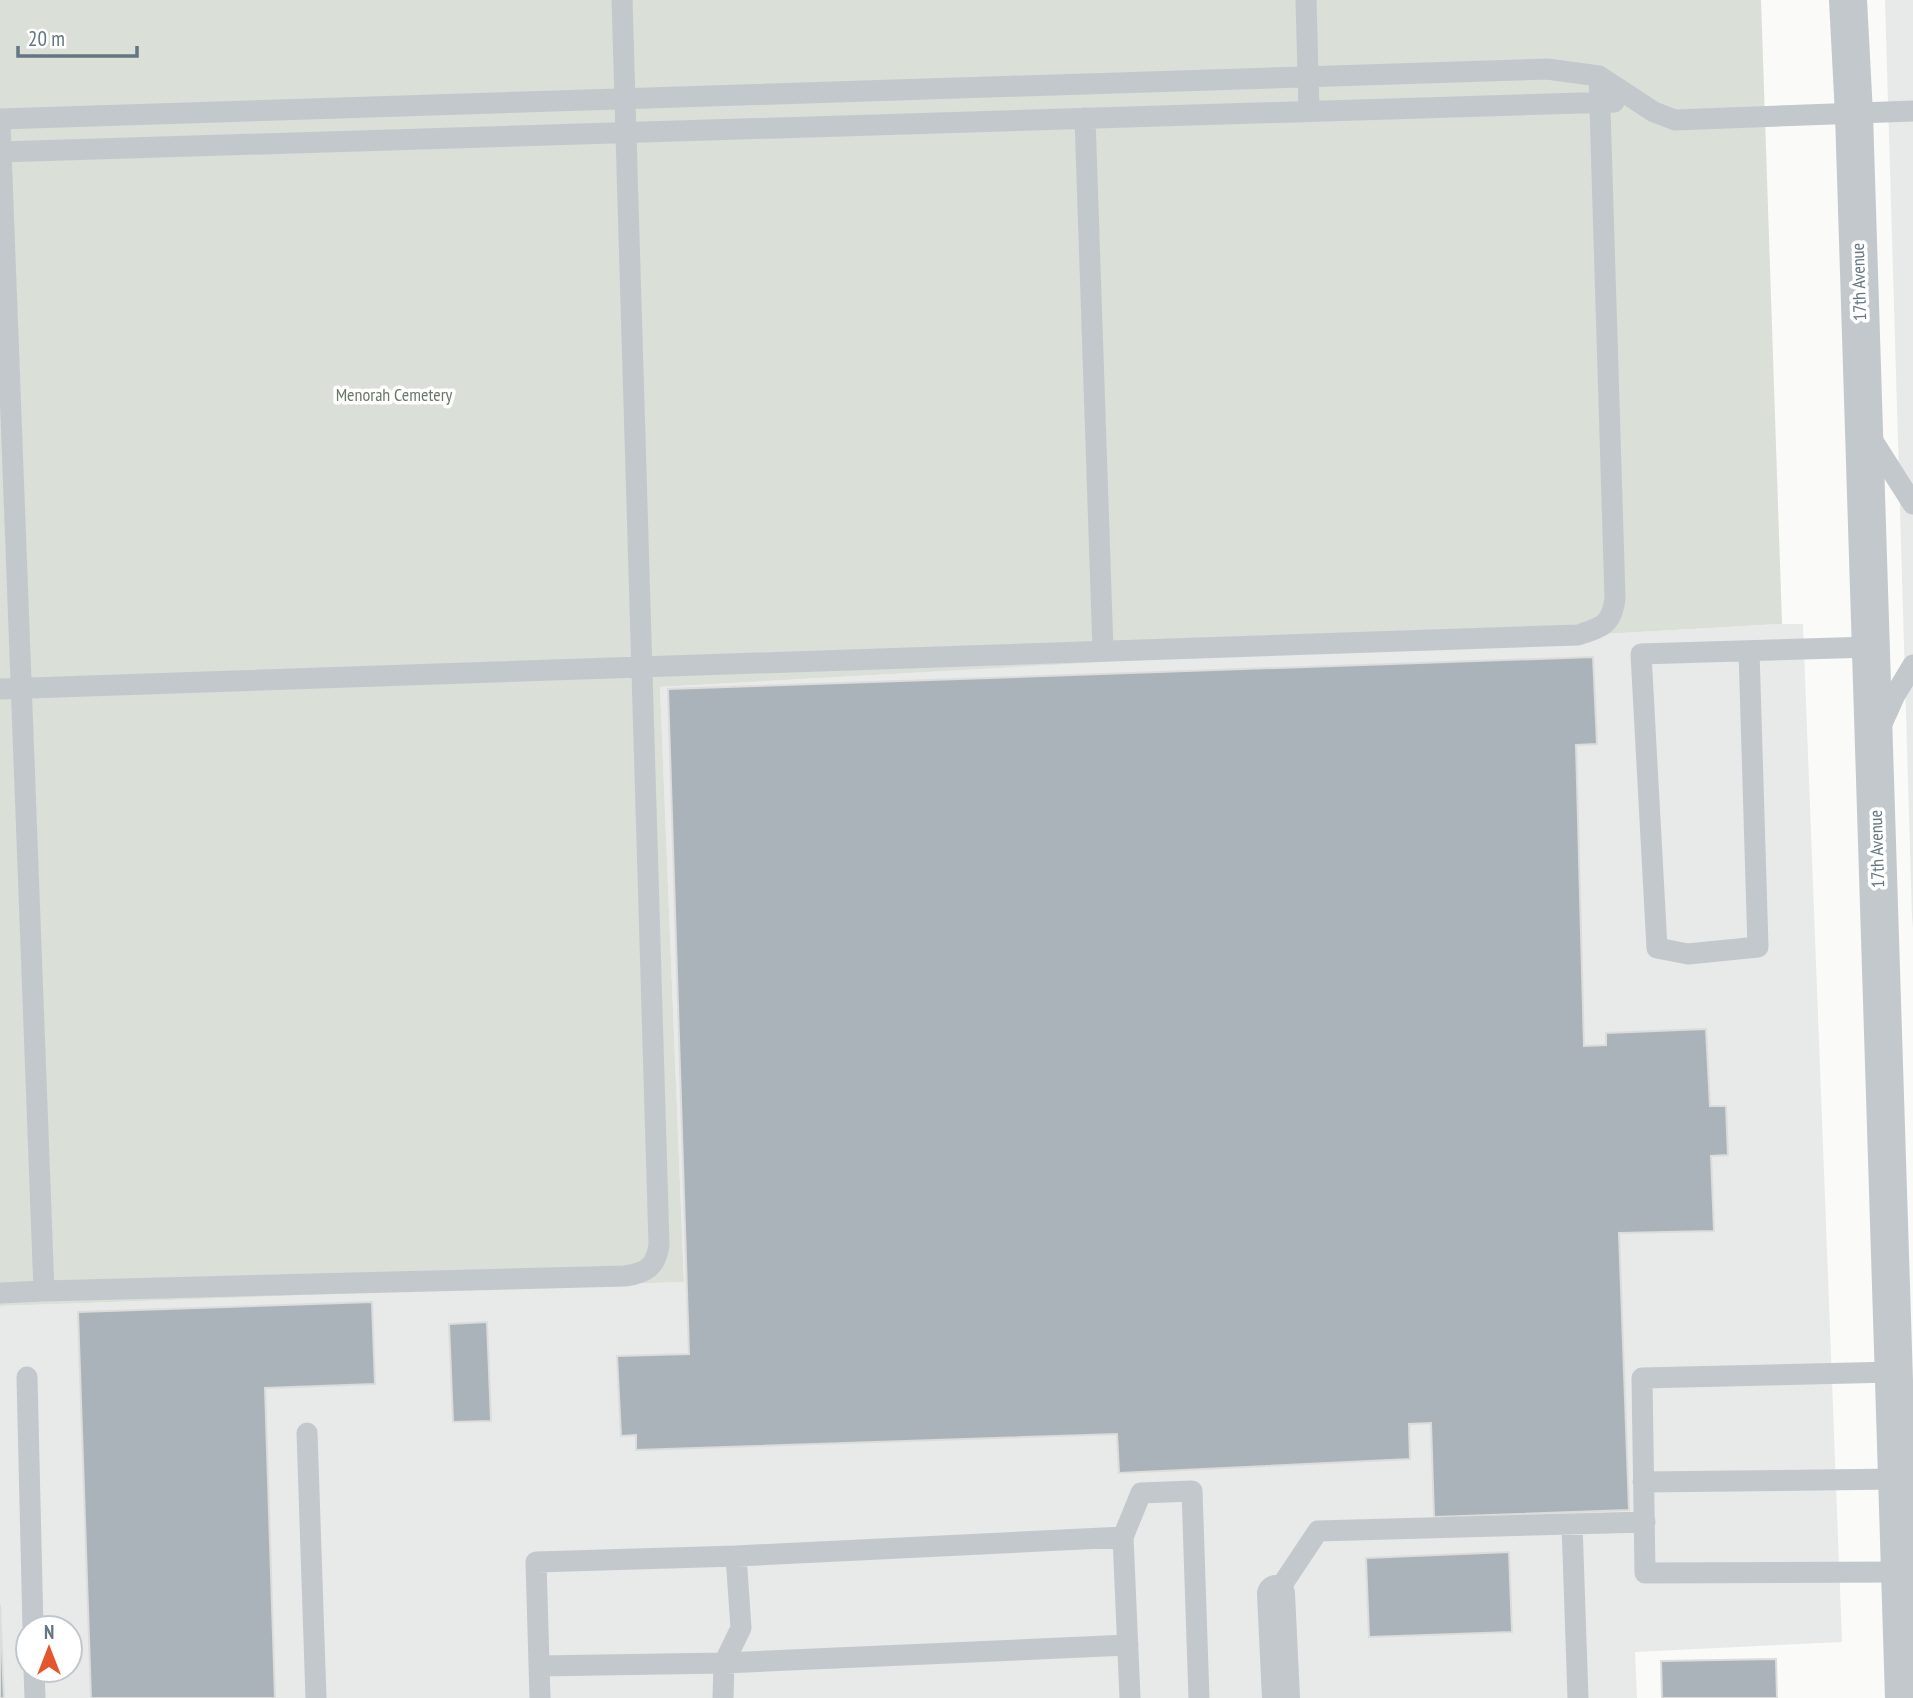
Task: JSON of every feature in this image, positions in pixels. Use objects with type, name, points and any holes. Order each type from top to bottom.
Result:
[{"type":"street","name":"17th Avenue","points":[[1848,0],[1854,114],[1904,1698]]},
{"type":"street","points":[[1276,1594],[1281,1698]]},
{"type":"lane","points":[[0,1293],[625,1276],[649,1270],[657,1259],[659,1245],[643,667],[622,0]]},
{"type":"lane","points":[[1306,0],[1309,111]]},
{"type":"lane","points":[[44,1291],[0,121],[1547,69],[1600,76],[1664,117],[1685,121],[1913,111]]},
{"type":"lane","points":[[0,689],[1578,635],[1606,624],[1613,612],[1615,598],[1600,76]]},
{"type":"lane","points":[[1,152],[1640,101]]},
{"type":"lane","points":[[1086,118],[1103,652]]},
{"type":"lane","points":[[1864,427],[1913,503]]},
{"type":"lane","points":[[1749,651],[1758,947],[1688,954],[1657,948],[1641,654],[1871,647]]},
{"type":"lane","points":[[1874,741],[1895,695],[1913,665]]},
{"type":"lane","points":[[1894,1371],[1642,1378],[1645,1573],[1900,1572]]},
{"type":"lane","points":[[27,1377],[33,1614]]},
{"type":"lane","points":[[307,1433],[316,1698]]},
{"type":"lane","points":[[1643,1482],[1897,1479]]},
{"type":"lane","points":[[1130,1698],[1123,1537],[1141,1493],[1192,1491],[1199,1698]]},
{"type":"lane","points":[[1276,1594],[1318,1531],[1645,1522]]},
{"type":"lane","points":[[1572,1524],[1578,1698]]},
{"type":"lane","points":[[540,1698],[536,1562],[736,1556],[1123,1537]]},
{"type":"lane","points":[[723,1698],[724,1663],[741,1628],[736,1556]]},
{"type":"lane","points":[[539,1666],[724,1663],[1128,1646]]},
{"type":"shaded area","points":[[1885,0],[1913,0],[1913,928],[1912,917]]},
{"type":"shaded area","points":[[1803,624],[1842,1642],[1635,1652],[1637,1698],[0,1698],[0,1306],[684,1282],[660,687]]},
{"type":"green space","name":"Menorah Cemetery","points":[[0,0],[1761,0],[1782,624],[660,687],[684,1282],[0,1306]]},
{"type":"building","points":[[1593,657],[1597,744],[1576,745],[1584,1046],[1606,1045],[1606,1033],[1706,1029],[1710,1106],[1726,1106],[1728,1155],[1711,1156],[1714,1231],[1619,1233],[1629,1510],[1434,1517],[1431,1423],[1409,1424],[1410,1459],[1119,1473],[1117,1434],[636,1450],[636,1435],[621,1436],[617,1356],[689,1354],[668,689]]},
{"type":"building","points":[[372,1302],[375,1384],[265,1388],[275,1698],[91,1698],[78,1312]]},
{"type":"building","points":[[487,1322],[491,1421],[453,1422],[449,1324]]},
{"type":"building","points":[[1509,1552],[1512,1632],[1369,1637],[1366,1558]]},
{"type":"building","points":[[0,1605],[4,1698],[0,1698]]},
{"type":"building","points":[[1776,1659],[1777,1698],[1662,1698],[1661,1661]]}]
